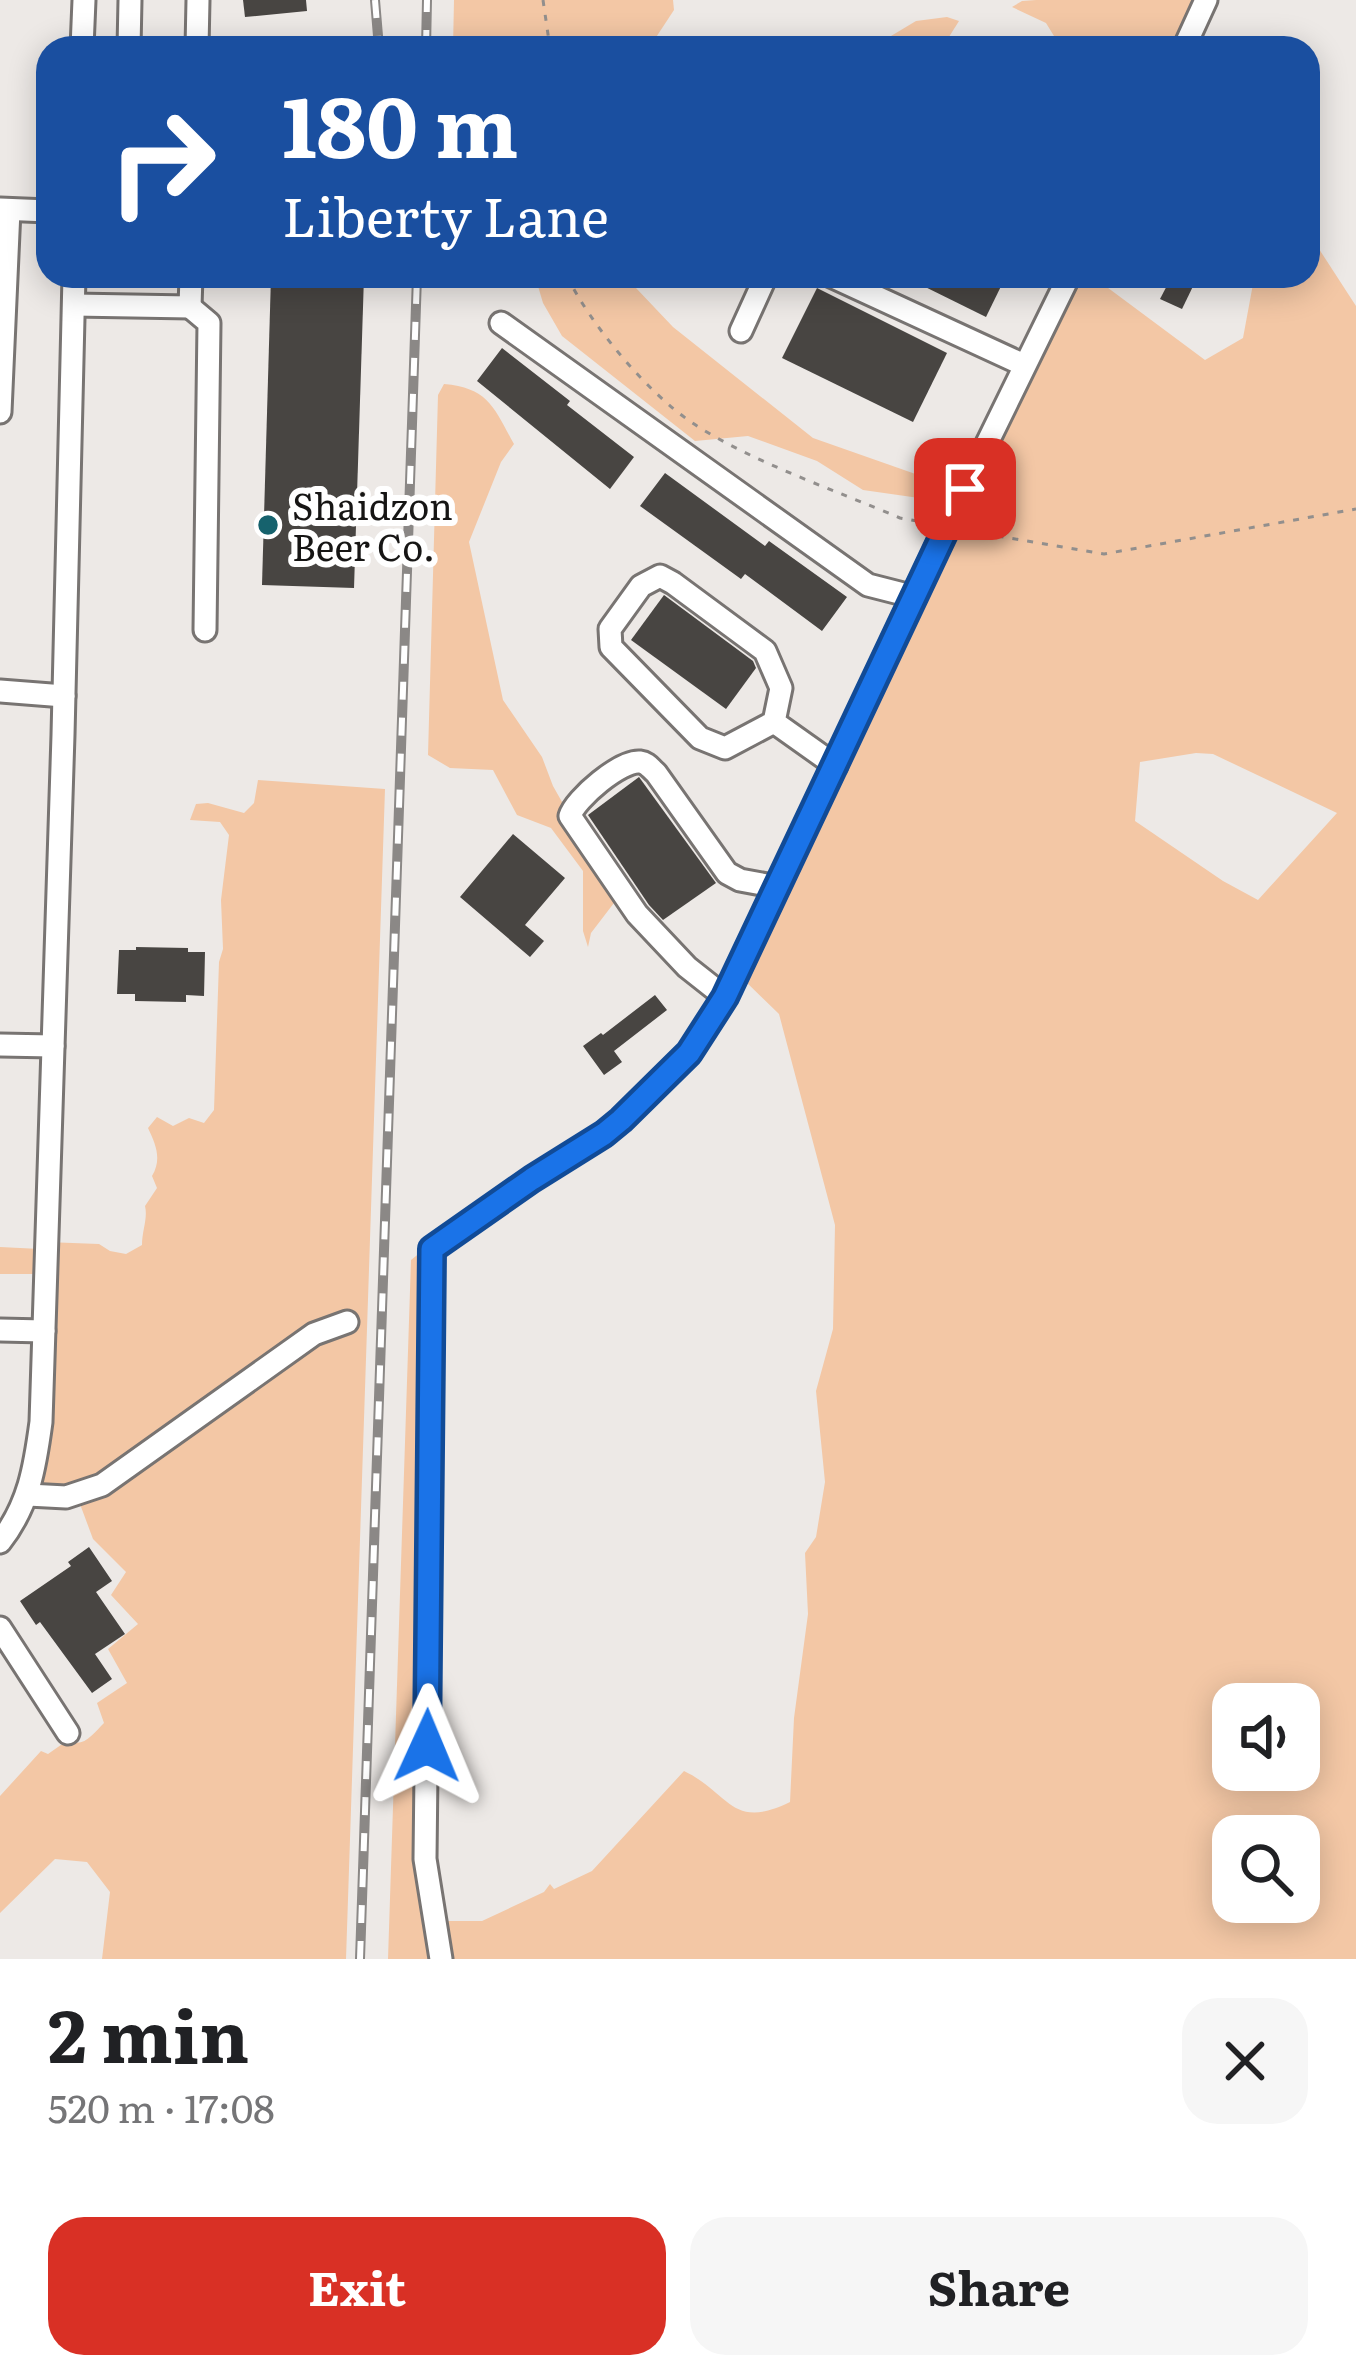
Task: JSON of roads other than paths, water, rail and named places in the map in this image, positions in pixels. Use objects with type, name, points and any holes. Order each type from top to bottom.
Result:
[{"type":"street","points":[[82,36],[84,0]]},
{"type":"street","points":[[129,36],[130,0]]},
{"type":"street","points":[[197,36],[198,0]]},
{"type":"street","points":[[1190,36],[1206,0]]},
{"type":"street","points":[[0,412],[4,210],[36,211]]},
{"type":"street","points":[[0,1542],[28,1495],[41,1422],[74,288]]},
{"type":"street","points":[[190,307],[191,288]]},
{"type":"street","points":[[741,331],[761,288]]},
{"type":"street","points":[[857,288],[1024,365]]},
{"type":"street","points":[[441,1959],[425,1859],[432,1249],[593,1142],[689,1053],[725,997],[1064,288]]},
{"type":"street","points":[[74,305],[190,307],[209,323],[205,630]]},
{"type":"street","points":[[501,322],[868,585],[915,597]]},
{"type":"street","points":[[660,577],[673,583],[765,651],[781,688],[774,722],[725,748],[700,738],[611,647],[610,628],[641,586],[660,577]]},
{"type":"street","points":[[0,691],[64,696]]},
{"type":"street","points":[[774,722],[836,766]]},
{"type":"street","points":[[725,997],[687,967],[637,914],[570,816],[574,803],[633,762],[645,763],[727,873],[778,887]]},
{"type":"street","points":[[0,1045],[53,1046]]},
{"type":"street","points":[[28,1495],[66,1497],[102,1485],[314,1334],[346,1322]]},
{"type":"street","points":[[0,1330],[44,1331]]},
{"type":"street","points":[[0,1628],[68,1733]]},
{"type":"railway","points":[[375,0],[378,36]]},
{"type":"railway","points":[[426,36],[427,0]]},
{"type":"railway","points":[[360,1959],[417,288]]},
{"type":"place","name":"Shaidzon Beer Co.","points":[[268,525]]}]
